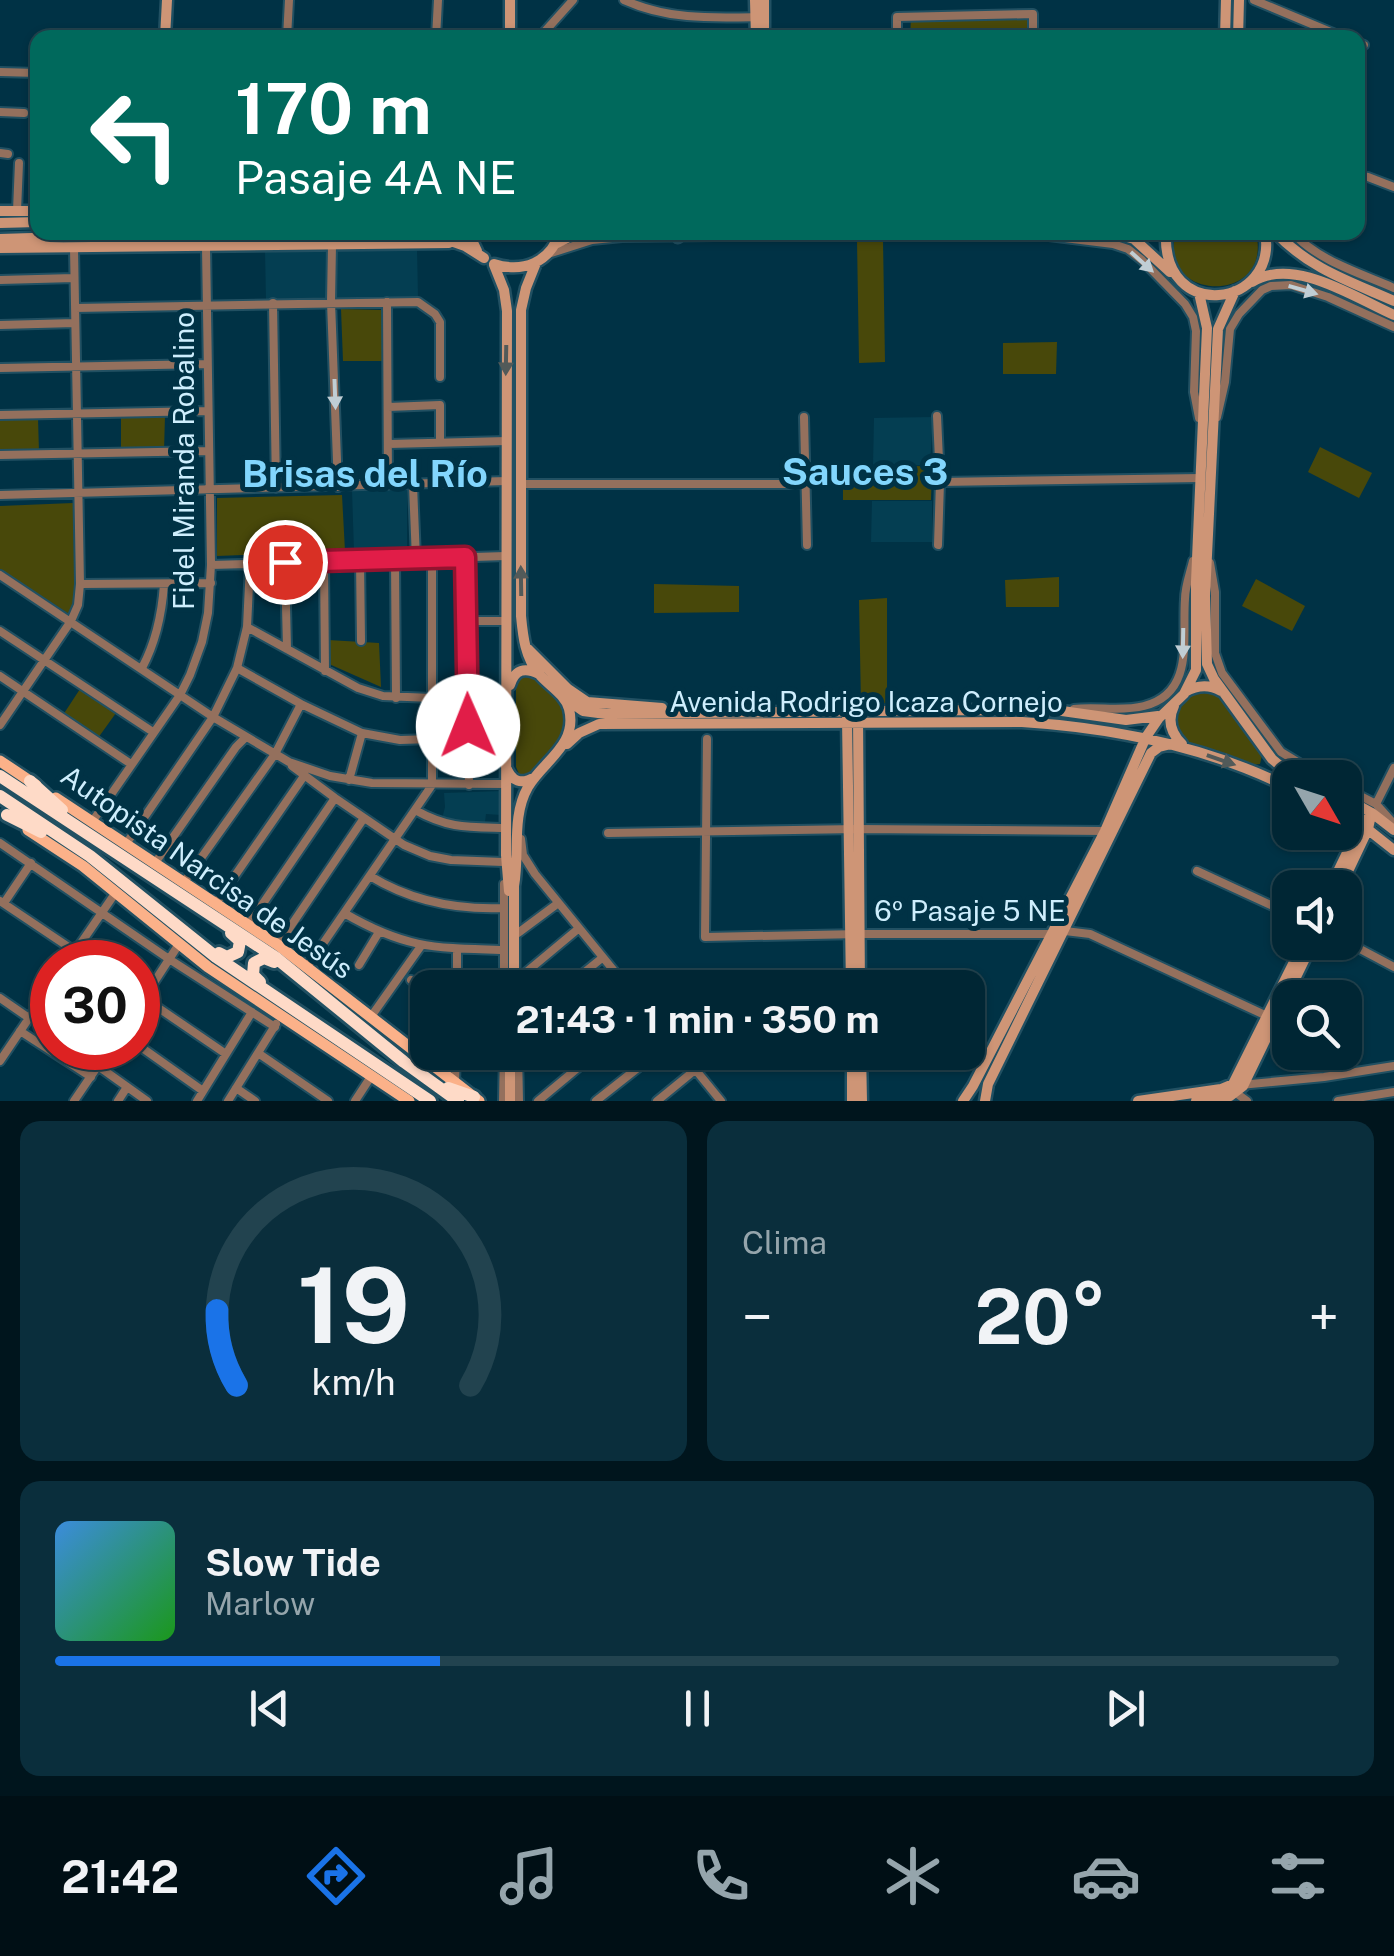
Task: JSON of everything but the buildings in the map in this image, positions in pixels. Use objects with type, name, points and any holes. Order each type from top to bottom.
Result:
[{"type":"highway","name":"Autopista Narcisa de Jesús","points":[[0,776],[275,957],[458,1101]]},
{"type":"highway","points":[[30,781],[93,838]]},
{"type":"highway","name":"Autopista Narcisa de Jesús","points":[[0,796],[84,852],[216,957],[283,1017],[394,1075],[430,1101]]},
{"type":"highway","points":[[3,813],[84,852]]},
{"type":"highway","points":[[180,928],[194,933],[223,956],[231,957],[238,952],[238,938],[205,916],[196,905]]},
{"type":"highway","points":[[283,1017],[282,997],[255,978],[254,963],[268,958],[295,980],[310,986]]},
{"type":"highway","points":[[434,1084],[476,1099]]},
{"type":"main road","name":"Autopista Narcisa de Jesús","points":[[0,761],[249,924],[476,1099]]},
{"type":"main road","name":"Autopista Narcisa de Jesús","points":[[3,813],[83,866],[208,967],[409,1101]]},
{"type":"street","points":[[165,30],[167,0]]},
{"type":"street","points":[[287,30],[289,0]]},
{"type":"street","points":[[436,30],[438,0]]},
{"type":"street","points":[[510,0],[510,30]]},
{"type":"street","points":[[546,30],[573,0]]},
{"type":"street","points":[[624,0],[672,16],[760,17]]},
{"type":"street","points":[[755,0],[762,30]]},
{"type":"street","points":[[758,30],[764,0]]},
{"type":"street","points":[[1225,30],[1226,0]]},
{"type":"street","points":[[1238,30],[1239,0]]},
{"type":"street","points":[[1254,0],[1326,30]]},
{"type":"street","points":[[897,30],[897,17],[1033,14],[1033,30]]},
{"type":"street","points":[[1315,30],[1317,26]]},
{"type":"street","points":[[0,72],[30,73]]},
{"type":"street","points":[[0,112],[24,114]]},
{"type":"street","points":[[17,211],[19,164]]},
{"type":"street","points":[[1368,177],[1394,187]]},
{"type":"street","points":[[0,211],[30,211]]},
{"type":"street","points":[[0,223],[30,222]]},
{"type":"street","points":[[0,239],[30,239]]},
{"type":"street","points":[[0,248],[74,248],[158,240],[206,247],[443,242],[465,246]]},
{"type":"street","points":[[446,240],[489,261],[518,268],[592,240]]},
{"type":"street","points":[[472,240],[489,261],[504,290],[507,311],[504,950],[509,970]]},
{"type":"street","points":[[548,254],[557,240]]},
{"type":"street","points":[[1081,240],[1121,245],[1142,260],[1186,304],[1195,324],[1194,392],[1202,429]]},
{"type":"street","points":[[1135,240],[1199,293],[1210,296],[1239,290],[1266,274],[1294,274],[1332,286],[1376,312]]},
{"type":"street","points":[[1166,240],[1169,266],[1179,280]]},
{"type":"street","points":[[1190,749],[1178,740],[1170,724],[1171,713],[1197,664],[1218,329],[1239,290],[1256,276],[1264,261],[1266,240]]},
{"type":"street","points":[[1283,240],[1308,262],[1392,316]]},
{"type":"street","points":[[1300,240],[1323,256],[1394,288]]},
{"type":"street","points":[[332,245],[338,486]]},
{"type":"street","name":"Fidel Miranda Robalino","points":[[92,822],[180,696],[202,642],[208,613],[211,565],[206,247]]},
{"type":"street","points":[[0,725],[78,605],[74,248]]},
{"type":"street","points":[[536,263],[521,310],[521,616],[530,662],[569,709],[569,728],[560,750]]},
{"type":"street","points":[[0,280],[74,278]]},
{"type":"street","points":[[1213,436],[1225,382],[1230,329],[1262,290],[1291,286],[1392,316]]},
{"type":"street","points":[[1199,293],[1207,328],[1201,478],[1206,657],[1210,673],[1274,760]]},
{"type":"street","points":[[387,302],[388,485]]},
{"type":"street","points":[[75,308],[418,302],[440,322],[440,378]]},
{"type":"street","points":[[274,303],[276,488]]},
{"type":"street","points":[[0,325],[75,323]]},
{"type":"street","points":[[0,368],[208,364]]},
{"type":"street","points":[[388,408],[440,405],[440,442]]},
{"type":"street","points":[[0,415],[208,411]]},
{"type":"street","points":[[937,416],[938,544]]},
{"type":"street","points":[[804,417],[807,545]]},
{"type":"street","points":[[388,444],[507,441]]},
{"type":"street","points":[[0,455],[209,451]]},
{"type":"street","points":[[940,482],[1201,478]]},
{"type":"street","points":[[0,494],[507,482]]},
{"type":"street","points":[[521,484],[806,484]]},
{"type":"street","points":[[413,485],[416,559]]},
{"type":"street","points":[[1062,710],[1144,706],[1174,686],[1183,668],[1185,593],[1202,549]]},
{"type":"street","points":[[1202,549],[1216,592],[1215,653],[1222,673],[1282,752],[1295,760]]},
{"type":"street","points":[[211,565],[506,556]]},
{"type":"street","points":[[465,557],[469,785]]},
{"type":"street","points":[[307,967],[432,784],[432,558]]},
{"type":"street","points":[[395,559],[396,698]]},
{"type":"street","points":[[360,560],[361,641]]},
{"type":"street","points":[[285,562],[287,649]]},
{"type":"street","points":[[324,562],[325,671]]},
{"type":"street","points":[[126,844],[213,717],[238,668],[247,628],[250,564]]},
{"type":"street","points":[[0,574],[180,696],[289,762],[372,783],[506,784]]},
{"type":"street","points":[[80,584],[211,582]]},
{"type":"street","points":[[142,668],[156,634],[164,584]]},
{"type":"street","points":[[466,621],[506,621]]},
{"type":"street","points":[[247,628],[358,688],[396,698],[432,698]]},
{"type":"street","points":[[0,631],[153,732]]},
{"type":"street","points":[[525,645],[568,690],[587,702],[649,705],[682,712]]},
{"type":"street","points":[[238,668],[362,733],[400,740],[432,739]]},
{"type":"street","points":[[506,695],[518,672],[540,674]]},
{"type":"street","points":[[0,676],[132,764]]},
{"type":"street","points":[[977,1100],[1065,931],[1154,723],[1195,688],[1208,686],[1225,695]]},
{"type":"street","name":"Avenida Rodrigo Icaza Cornejo","points":[[560,694],[576,708],[589,712],[1072,725],[1174,744],[1272,779]]},
{"type":"street","points":[[467,696],[506,695]]},
{"type":"street","points":[[184,882],[275,754],[301,704]]},
{"type":"street","name":"Avenida Rodrigo Icaza Cornejo","points":[[535,777],[579,733],[600,724],[1062,710],[1126,720],[1154,718],[1168,710]]},
{"type":"street","points":[[852,717],[858,970]]},
{"type":"street","points":[[349,780],[362,733]]},
{"type":"street","points":[[154,863],[246,737]]},
{"type":"street","points":[[706,739],[706,832]]},
{"type":"street","points":[[977,1100],[1052,934],[1152,753],[1174,744]]},
{"type":"street","points":[[1252,770],[1265,764],[1265,750]]},
{"type":"street","points":[[289,762],[394,840],[430,856],[451,860],[504,859]]},
{"type":"street","points":[[506,766],[518,782],[535,777]]},
{"type":"street","points":[[1347,870],[1394,768]]},
{"type":"street","points":[[216,903],[304,776]]},
{"type":"street","points":[[515,970],[518,820],[525,793],[535,777]]},
{"type":"street","points":[[249,924],[335,798]]},
{"type":"street","points":[[1362,800],[1394,827]]},
{"type":"street","points":[[1362,804],[1374,808]]},
{"type":"street","points":[[415,810],[436,822],[456,826],[506,828]]},
{"type":"street","points":[[278,945],[364,818]]},
{"type":"street","points":[[518,820],[523,855],[612,970]]},
{"type":"street","points":[[1362,825],[1394,850]]},
{"type":"street","points":[[1340,870],[1365,827]]},
{"type":"street","points":[[608,833],[1110,831]]},
{"type":"street","name":"6º Pasaje 5 NE","points":[[706,832],[705,937],[1065,931],[1090,934],[1271,1018]]},
{"type":"street","points":[[0,842],[252,1012],[283,1017],[228,1101]]},
{"type":"street","points":[[504,859],[509,886],[512,970]]},
{"type":"street","points":[[31,864],[2,902],[57,940]]},
{"type":"street","points":[[511,962],[517,871]]},
{"type":"street","points":[[1197,871],[1272,906]]},
{"type":"street","points":[[370,876],[417,899],[450,906],[504,908]]},
{"type":"street","points":[[83,940],[116,892]]},
{"type":"street","points":[[518,933],[557,904]]},
{"type":"street","points":[[344,912],[379,932],[421,946],[504,950]]},
{"type":"street","points":[[531,970],[578,929]]},
{"type":"street","points":[[359,964],[379,932]]},
{"type":"street","points":[[852,970],[855,934]]},
{"type":"street","points":[[160,972],[179,944]]},
{"type":"street","points":[[370,1018],[421,946]]},
{"type":"street","points":[[456,948],[457,970]]},
{"type":"street","points":[[1362,950],[1394,967]]},
{"type":"street","points":[[588,970],[602,958]]},
{"type":"street","points":[[1271,1018],[1296,960]]},
{"type":"street","points":[[1196,1101],[1230,1096],[1303,960]]},
{"type":"street","points":[[0,998],[30,1018],[4,1046],[0,1061]]},
{"type":"street","points":[[197,1101],[252,1012]]},
{"type":"street","points":[[160,1013],[226,1054]]},
{"type":"street","points":[[20,1031],[30,1036]]},
{"type":"street","points":[[258,1053],[328,1101]]},
{"type":"street","points":[[160,1061],[203,1091]]},
{"type":"street","points":[[1138,1101],[1394,1066]]},
{"type":"street","points":[[81,1070],[90,1077]]},
{"type":"street","points":[[74,1101],[95,1070]]},
{"type":"street","points":[[104,1070],[147,1101]]},
{"type":"street","points":[[455,1070],[455,1084]]},
{"type":"street","points":[[511,1070],[511,1101]]},
{"type":"street","points":[[538,1101],[575,1070]]},
{"type":"street","points":[[596,1101],[635,1070]]},
{"type":"street","points":[[657,1101],[695,1070],[719,1100]]},
{"type":"street","points":[[852,1070],[852,1101]]},
{"type":"street","points":[[861,1070],[862,1101]]},
{"type":"street","points":[[355,1101],[372,1075]]},
{"type":"street","points":[[118,1101],[127,1087]]},
{"type":"street","points":[[236,1088],[255,1101]]},
{"type":"street","points":[[1234,1090],[1248,1101]]},
{"type":"street","points":[[1343,1100],[1394,1092]]},
{"type":"shaded area","points":[[911,17],[1029,17],[1029,30],[910,30]]},
{"type":"shaded area","points":[[857,240],[883,240],[885,362],[859,363]]},
{"type":"shaded area","points":[[1175,240],[1256,240],[1257,257],[1248,274],[1233,283],[1197,283],[1182,272],[1174,256]]},
{"type":"shaded area","points":[[417,248],[418,297],[266,300],[265,251]]},
{"type":"shaded area","points":[[341,309],[383,310],[383,361],[343,361]]},
{"type":"shaded area","points":[[1057,342],[1056,374],[1003,374],[1003,343]]},
{"type":"shaded area","points":[[165,415],[164,451],[121,451],[121,416]]},
{"type":"shaded area","points":[[933,417],[930,465],[873,466],[874,418]]},
{"type":"shaded area","points":[[38,418],[39,452],[0,452],[0,419]]},
{"type":"shaded area","points":[[1320,447],[1372,473],[1359,498],[1308,472]]},
{"type":"shaded area","points":[[932,466],[931,500],[843,500],[843,467]]},
{"type":"shaded area","points":[[407,489],[407,551],[354,551],[352,491]]},
{"type":"shaded area","points":[[342,495],[345,551],[217,556],[217,498]]},
{"type":"shaded area","points":[[872,501],[932,501],[932,542],[871,542]]},
{"type":"shaded area","points":[[73,503],[75,603],[69,614],[0,569],[0,506]]},
{"type":"shaded area","points":[[1059,577],[1059,607],[1006,607],[1005,580]]},
{"type":"shaded area","points":[[1256,579],[1305,606],[1292,631],[1242,606]]},
{"type":"shaded area","points":[[654,584],[739,586],[739,612],[654,613]]},
{"type":"shaded area","points":[[887,598],[887,703],[861,705],[859,600]]},
{"type":"shaded area","points":[[328,640],[379,643],[381,687],[329,664]]},
{"type":"shaded area","points":[[521,674],[530,674],[554,696],[564,718],[555,747],[526,776],[519,774],[516,767],[516,682]]},
{"type":"shaded area","points":[[80,689],[116,713],[98,738],[63,715]]},
{"type":"shaded area","points":[[1198,691],[1214,692],[1222,698],[1262,755],[1260,764],[1252,765],[1188,743],[1177,726],[1178,709],[1185,696]]},
{"type":"shaded area","points":[[502,791],[501,815],[486,814],[485,822],[442,819],[444,793]]},
{"type":"district","name":"Sauces 3","points":[[865,472]]},
{"type":"district","name":"Brisas del Río","points":[[365,474]]},
{"type":"route","points":[[285,562],[465,557],[468,726]]}]
